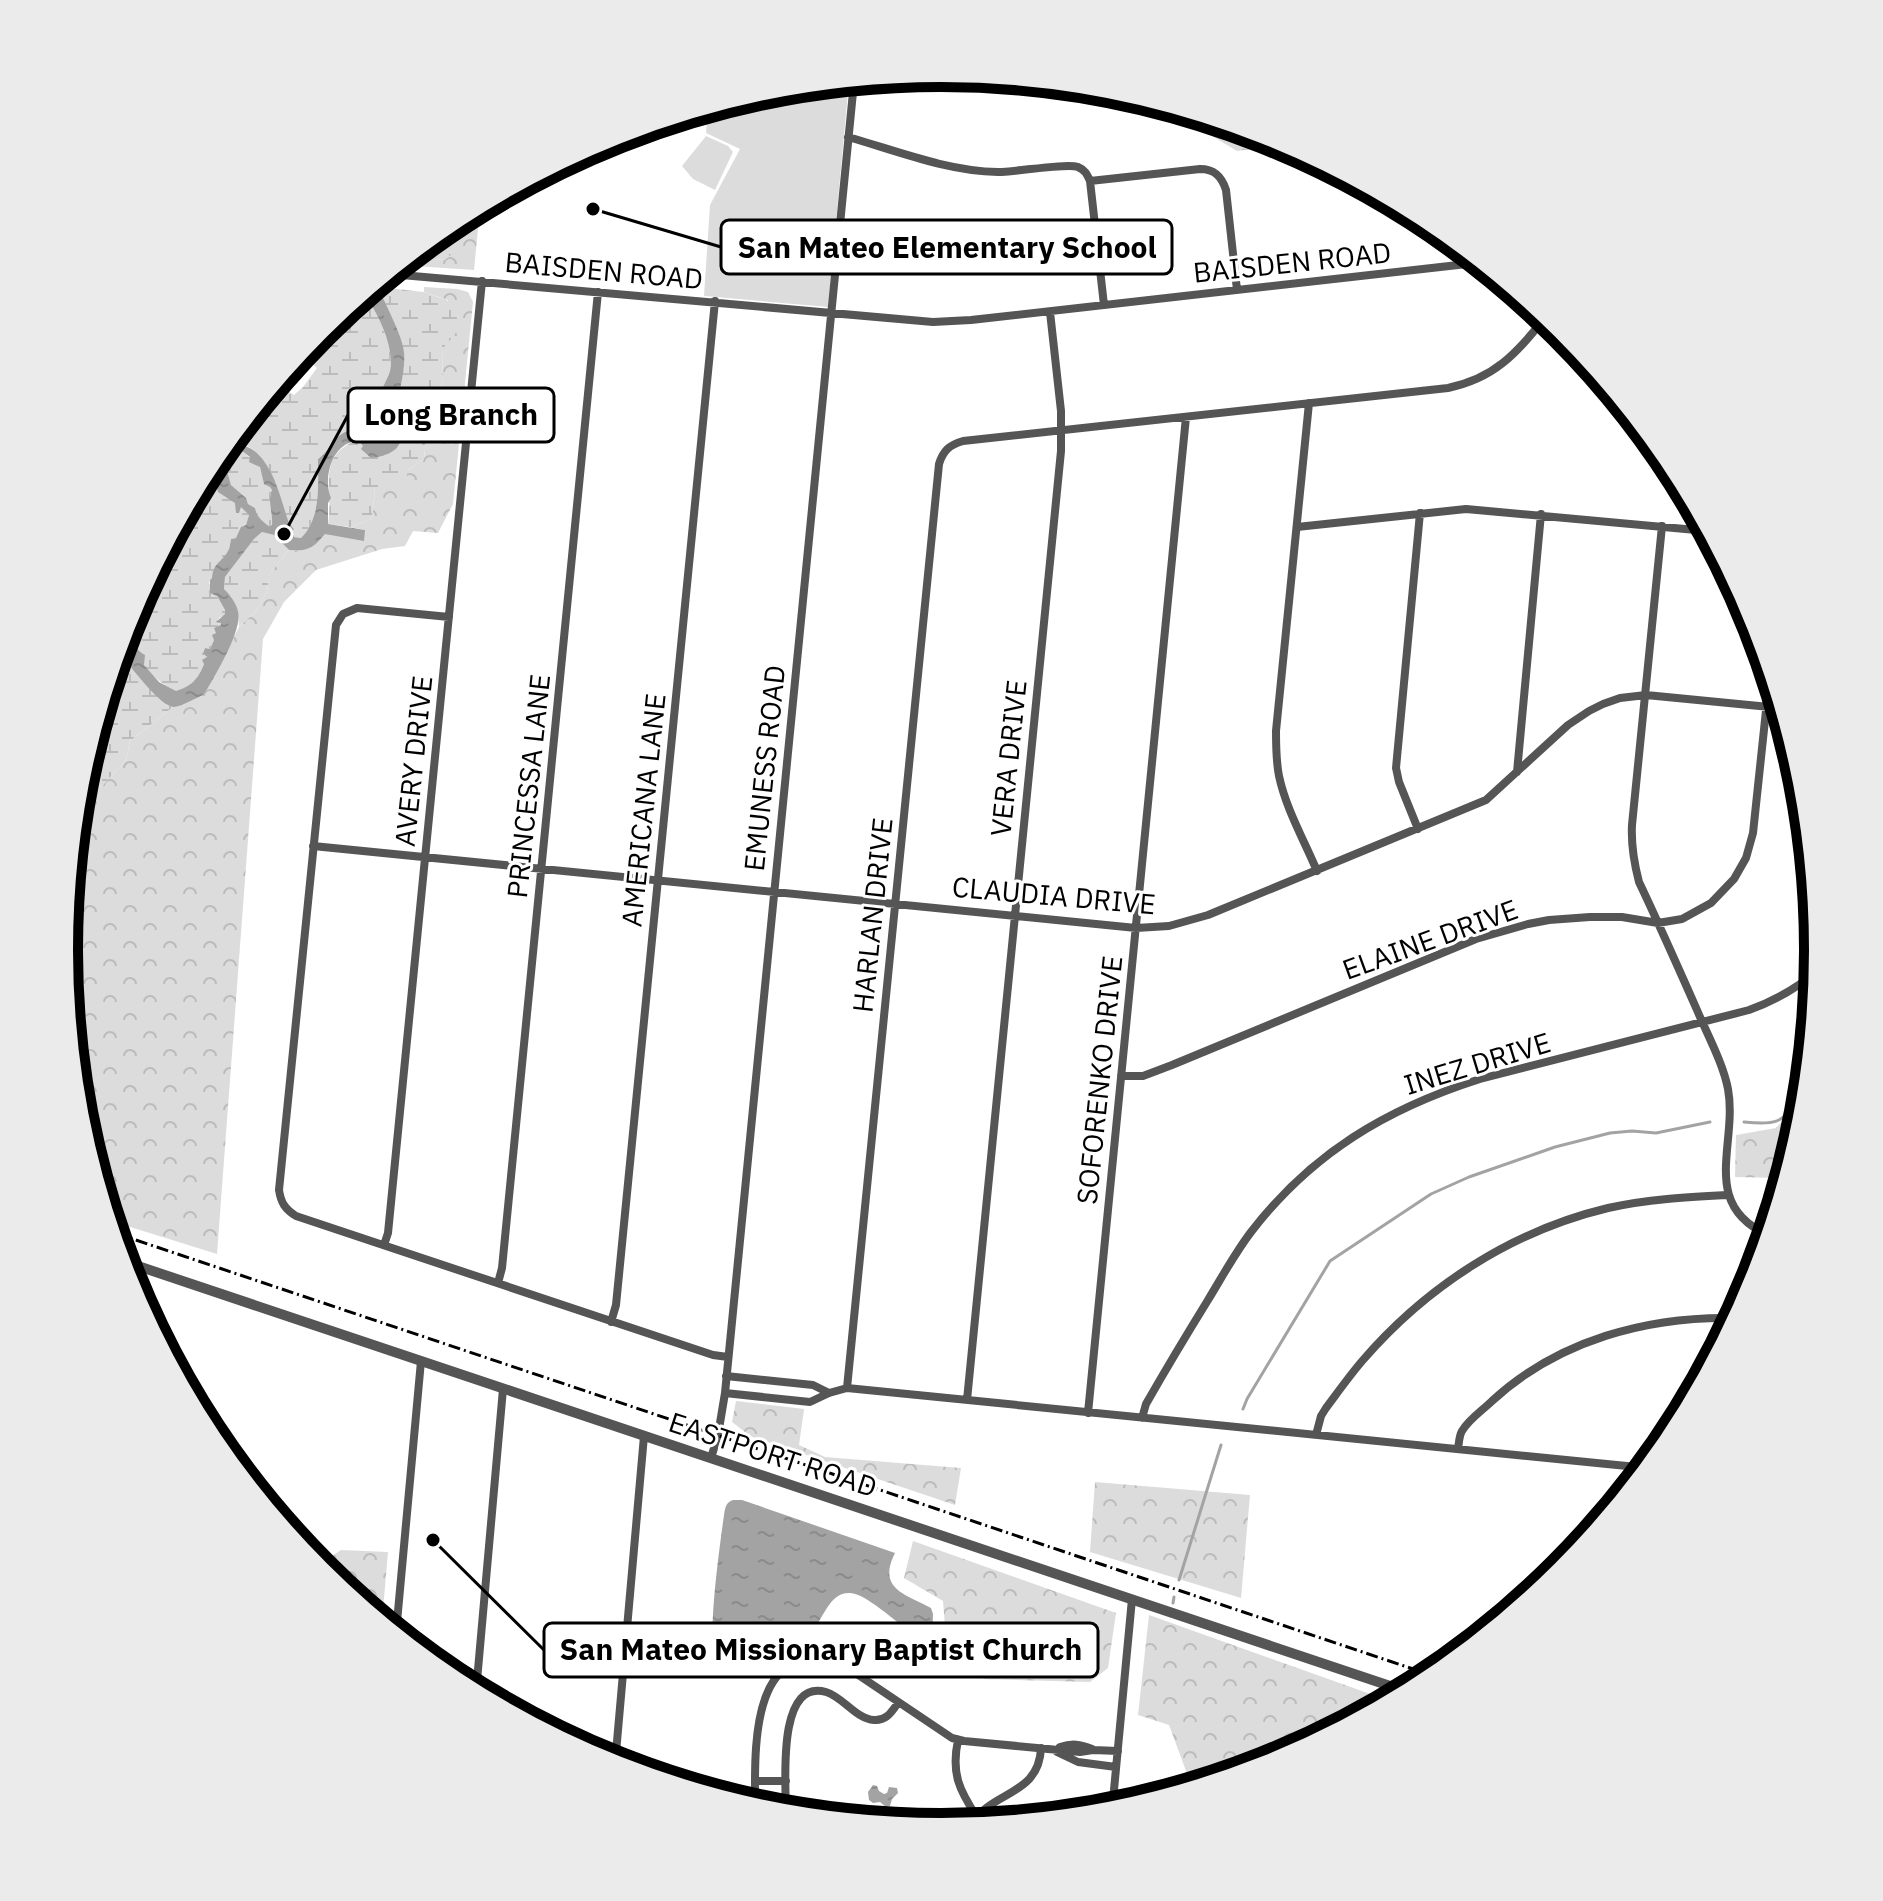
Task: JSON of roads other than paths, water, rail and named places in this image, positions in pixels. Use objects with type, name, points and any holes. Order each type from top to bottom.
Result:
[{"type":"street","name":"EMUNESS ROAD","points":[[711,1458],[725,1393],[853,92]]},
{"type":"street","points":[[848,137],[964,169],[997,172],[1070,165],[1083,170],[1090,181],[1104,305]]},
{"type":"street","points":[[1090,181],[1200,169],[1216,173],[1226,190],[1237,290]]},
{"type":"street","name":"BAISDEN ROAD","points":[[404,275],[942,322],[1466,264]]},
{"type":"street","name":"AVERY DRIVE","points":[[384,1245],[388,1233],[482,281]]},
{"type":"street","name":"PRINCESSA LANE","points":[[498,1283],[502,1268],[598,292]]},
{"type":"street","name":"AMERICANA LANE","points":[[611,1322],[616,1305],[715,301]]},
{"type":"street","name":"VERA DRIVE","points":[[967,1400],[1062,431],[1050,312]]},
{"type":"street","points":[[1062,431],[1464,385],[1506,362],[1538,326]]},
{"type":"street","points":[[1309,403],[1276,752],[1284,794],[1317,871]]},
{"type":"street","name":"SOFORENKO DRIVE","points":[[1088,1413],[1186,417]]},
{"type":"street","name":"HARLAN DRIVE","points":[[847,1388],[939,464],[946,449],[963,441],[1062,431]]},
{"type":"street","points":[[1297,527],[1466,509],[1695,530]]},
{"type":"street","points":[[1418,829],[1396,768],[1420,513]]},
{"type":"street","points":[[1517,773],[1541,514]]},
{"type":"street","points":[[1662,526],[1631,839],[1639,882],[1725,1077],[1729,1124],[1725,1171],[1728,1195],[1741,1217],[1758,1230]]},
{"type":"street","points":[[449,617],[364,608],[343,614],[334,632],[279,1190],[284,1207],[296,1216],[611,1322],[728,1357]]},
{"type":"street","name":"CLAUDIA DRIVE","points":[[313,846],[1136,928],[1169,926],[1208,915],[1486,800],[1568,725],[1589,711],[1620,698],[1646,695],[1770,707]]},
{"type":"street","name":"ELAINE DRIVE","points":[[1121,1076],[1143,1076],[1172,1065],[1476,939],[1528,924],[1590,917],[1622,917],[1658,923],[1682,919],[1711,903],[1734,879],[1746,858],[1753,833],[1767,698]]},
{"type":"street","name":"INEZ DRIVE","points":[[1142,1418],[1146,1404],[1250,1233],[1292,1186],[1322,1159],[1377,1121],[1409,1105],[1480,1079],[1749,1010],[1804,982]]},
{"type":"street","points":[[1316,1435],[1326,1408],[1363,1360],[1399,1322],[1447,1282],[1500,1249],[1546,1228],[1607,1208],[1666,1199],[1728,1195]]},
{"type":"street","name":"EASTPORT ROAD","points":[[138,1266],[1391,1686]]},
{"type":"street","points":[[1458,1449],[1461,1432],[1498,1395],[1571,1349],[1628,1328],[1657,1322],[1722,1318]]},
{"type":"street","points":[[397,1621],[421,1361]]},
{"type":"street","points":[[726,1376],[813,1385],[829,1393]]},
{"type":"street","points":[[725,1393],[810,1402],[847,1388],[1634,1467]]},
{"type":"street","points":[[477,1678],[503,1389]]},
{"type":"street","points":[[616,1750],[644,1436]]},
{"type":"street","points":[[1113,1796],[1132,1599]]},
{"type":"street","points":[[755,1793],[756,1734],[772,1682],[796,1663],[815,1659],[842,1664],[958,1740],[1053,1749],[1070,1744],[1093,1750],[1118,1751]]},
{"type":"street","points":[[786,1799],[788,1731],[791,1714],[804,1695],[825,1692],[875,1720],[888,1716],[898,1703]]},
{"type":"street","points":[[958,1740],[955,1769],[971,1813]]},
{"type":"street","points":[[984,1812],[1025,1785],[1034,1775],[1041,1748]]},
{"type":"street","points":[[1053,1749],[1078,1762],[1116,1767]]},
{"type":"street","points":[[755,1781],[786,1781]]},
{"type":"water","points":[[381,294],[404,352],[396,418],[399,444],[387,454],[371,458],[361,449],[363,446],[358,440],[346,444],[335,455],[329,469],[328,484],[331,498],[328,503],[328,524],[365,530],[364,541],[325,534],[310,548],[289,550],[274,535],[262,532],[225,577],[224,589],[236,605],[238,620],[232,641],[204,695],[178,706],[169,706],[155,695],[128,663],[134,646],[145,655],[144,665],[159,682],[176,691],[190,684],[202,669],[202,660],[207,657],[203,653],[205,648],[210,649],[214,640],[212,635],[216,633],[214,628],[221,625],[216,622],[225,614],[217,596],[210,593],[210,580],[216,566],[229,550],[231,539],[236,538],[241,527],[246,525],[249,515],[241,507],[236,513],[235,503],[218,492],[216,483],[226,468],[231,485],[255,508],[260,518],[272,525],[272,490],[264,484],[260,467],[249,462],[250,457],[242,451],[236,454],[242,445],[252,449],[263,460],[294,529],[294,537],[301,538],[315,511],[318,459],[338,437],[348,431],[381,436],[377,407],[391,362],[388,341],[370,303]]},
{"type":"water","points":[[733,1500],[742,1500],[895,1553],[889,1575],[892,1583],[903,1594],[931,1608],[932,1644],[873,1603],[850,1593],[832,1601],[813,1630],[803,1636],[742,1664],[728,1664],[722,1660],[713,1645],[713,1610],[724,1512]]},
{"type":"water","points":[[873,1785],[884,1794],[889,1787],[897,1788],[898,1793],[890,1806],[869,1800],[868,1792]]},
{"type":"waterway","points":[[1744,1122],[1773,1122],[1789,1112]]},
{"type":"waterway","points":[[1243,1409],[1330,1261],[1431,1194],[1469,1177],[1555,1147],[1610,1133],[1656,1133],[1710,1122]]},
{"type":"waterway","points":[[1179,1580],[1221,1445]]},
{"type":"waterway","points":[[1173,1603],[1174,1597]]},
{"type":"railway","points":[[127,1237],[1417,1670]]},
{"type":"place","name":"San Mateo Elementary School","points":[[593,209]]},
{"type":"place","name":"Long Branch","points":[[284,534]]},
{"type":"place","name":"San Mateo Missionary Baptist Church","points":[[433,1540]]}]
